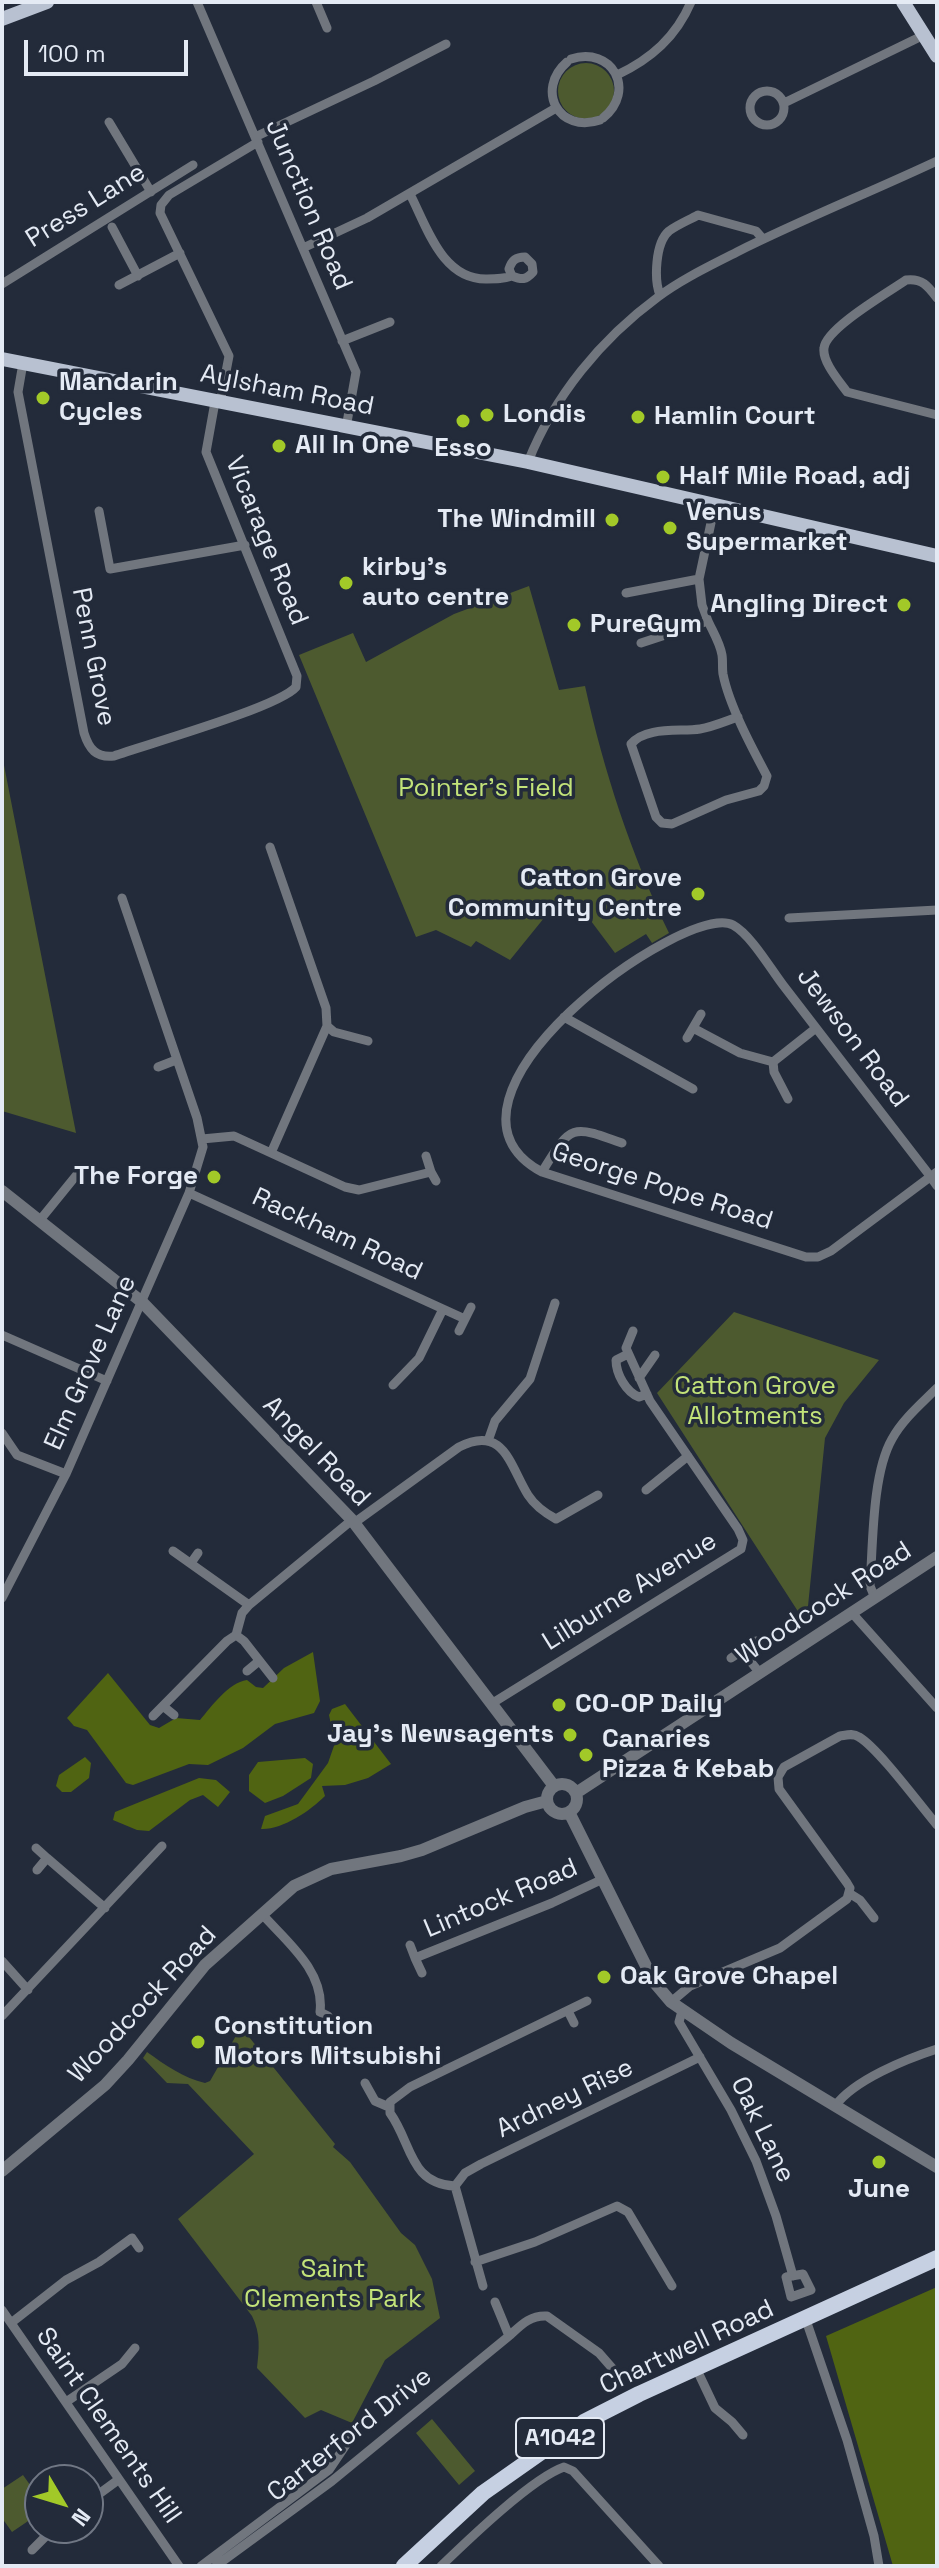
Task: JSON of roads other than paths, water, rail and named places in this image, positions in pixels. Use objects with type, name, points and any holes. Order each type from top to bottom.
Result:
[{"type":"highway","name":"Chartwell Road","points":[[404,2566],[483,2493],[584,2422],[935,2260]]},
{"type":"main road","points":[[2,19],[47,2]]},
{"type":"main road","points":[[903,2],[937,56]]},
{"type":"main road","name":"Aylsham Road","points":[[2,359],[528,462],[937,556]]},
{"type":"street","name":"Junction Road","points":[[197,2],[356,372],[346,428]]},
{"type":"street","points":[[316,2],[327,28]]},
{"type":"street","points":[[617,75],[648,58],[668,41],[684,20],[691,2]]},
{"type":"street","points":[[784,103],[924,35]]},
{"type":"street","name":"Vicarage Road","points":[[291,693],[296,687],[297,676],[206,452],[229,356],[160,213],[165,199],[256,139],[446,44]]},
{"type":"street","points":[[592,56],[611,66],[617,75],[616,103],[602,119],[592,123],[575,123],[556,108],[551,88],[559,69],[569,61],[592,56]]},
{"type":"street","points":[[303,248],[367,218],[556,108]]},
{"type":"street","points":[[109,122],[151,192]]},
{"type":"street","points":[[528,462],[555,407],[588,361],[633,316],[660,295],[763,239],[937,161]]},
{"type":"street","name":"Press Lane","points":[[2,284],[193,165]]},
{"type":"street","points":[[410,194],[443,258],[460,273],[475,280],[503,280],[512,276]]},
{"type":"street","points":[[660,295],[657,271],[662,241],[670,230],[698,215],[756,231],[763,239]]},
{"type":"street","points":[[112,227],[138,276]]},
{"type":"street","points":[[119,285],[180,253]]},
{"type":"street","points":[[937,298],[923,282],[906,280],[839,328],[824,347],[826,357],[847,392],[937,415]]},
{"type":"street","points":[[342,341],[390,322]]},
{"type":"street","name":"Penn Grove","points":[[23,363],[18,392],[88,745],[103,756],[114,756],[291,693]]},
{"type":"street","points":[[715,504],[699,579],[702,605],[720,646],[722,672],[738,717],[753,753],[767,776],[759,791],[726,800],[672,824],[662,823],[656,817],[631,744],[635,739],[655,732],[703,729],[738,717]]},
{"type":"street","points":[[99,511],[110,569],[245,545]]},
{"type":"street","points":[[626,593],[699,579]]},
{"type":"street","points":[[641,643],[708,621]]},
{"type":"street","points":[[270,847],[326,1008],[327,1026],[271,1153]]},
{"type":"street","points":[[122,898],[202,1139],[234,1136],[345,1187],[359,1190],[433,1176],[426,1156]]},
{"type":"street","points":[[789,918],[937,910]]},
{"type":"street","name":"George Pope Road","points":[[726,922],[692,929],[650,951],[590,993],[564,1017],[524,1067],[509,1093],[504,1124],[510,1145],[527,1164],[542,1172],[806,1257],[818,1257],[831,1251],[934,1174]]},
{"type":"street","name":"Jewson Road","points":[[726,922],[744,933],[934,1174],[937,1186]]},
{"type":"street","points":[[687,1038],[701,1014]]},
{"type":"street","points":[[564,1017],[693,1089]]},
{"type":"street","points":[[327,1026],[334,1032],[368,1041]]},
{"type":"street","points":[[693,1028],[740,1053],[773,1062]]},
{"type":"street","points":[[773,1062],[816,1028]]},
{"type":"street","points":[[158,1067],[176,1060]]},
{"type":"street","points":[[773,1062],[774,1072],[788,1099]]},
{"type":"street","points":[[542,1172],[568,1133],[575,1130],[592,1126],[622,1143]]},
{"type":"street","name":"Elm Grove Lane","points":[[2,1598],[66,1474],[142,1302],[189,1193],[200,1161],[202,1139]]},
{"type":"street","points":[[40,1220],[79,1172]]},
{"type":"street","name":"Angel Road","points":[[2,1191],[142,1302],[353,1522],[554,1786]]},
{"type":"street","name":"Rackham Road","points":[[189,1193],[465,1319]]},
{"type":"street","points":[[488,1441],[495,1421],[530,1379],[555,1303]]},
{"type":"street","points":[[459,1331],[471,1307]]},
{"type":"street","points":[[393,1385],[419,1358],[443,1309]]},
{"type":"street","points":[[633,1331],[626,1348],[628,1354],[616,1360],[620,1375],[631,1393],[639,1397],[647,1394]]},
{"type":"street","points":[[2,1335],[107,1381]]},
{"type":"street","name":"Lilburne Avenue","points":[[491,1704],[741,1549],[743,1540],[738,1529],[647,1394],[628,1354]]},
{"type":"street","points":[[639,1378],[655,1355]]},
{"type":"street","points":[[875,1598],[870,1586],[881,1465],[891,1440],[904,1421],[937,1388]]},
{"type":"street","points":[[2,1433],[17,1455],[66,1474]]},
{"type":"street","points":[[153,1716],[236,1635],[242,1613],[249,1605],[353,1522],[474,1439],[488,1441],[502,1451],[517,1469],[527,1493],[556,1519],[598,1495]]},
{"type":"street","points":[[646,1490],[688,1456]]},
{"type":"street","points":[[173,1551],[249,1605]]},
{"type":"street","points":[[191,1563],[198,1553]]},
{"type":"street","name":"Woodcock Road","points":[[576,1793],[937,1557]]},
{"type":"street","points":[[852,1613],[937,1708]]},
{"type":"street","points":[[236,1635],[273,1678]]},
{"type":"street","points":[[731,1658],[756,1641]]},
{"type":"street","points":[[742,1651],[759,1672]]},
{"type":"street","points":[[247,1671],[259,1661]]},
{"type":"street","points":[[163,1706],[174,1715]]},
{"type":"street","points":[[676,2006],[690,1986],[780,1948],[842,1905],[849,1893],[847,1883],[779,1789],[778,1777],[784,1767],[840,1736],[858,1736],[937,1825]]},
{"type":"street","points":[[566,1785],[576,1793],[576,1804],[569,1812],[555,1812],[547,1801],[547,1795],[554,1786],[566,1785]]},
{"type":"street","name":"Woodcock Road","points":[[2,2171],[105,2085],[205,1965],[281,1895],[331,1869],[422,1850],[525,1807],[547,1801]]},
{"type":"street","points":[[569,1812],[654,1982],[676,2006],[937,2167]]},
{"type":"street","points":[[2,2016],[162,1846]]},
{"type":"street","points":[[36,1848],[105,1908]]},
{"type":"street","points":[[37,1870],[47,1858]]},
{"type":"street","name":"Lintock Road","points":[[415,1958],[603,1879]]},
{"type":"street","points":[[849,1893],[860,1900],[874,1918]]},
{"type":"street","points":[[262,1914],[302,1958],[313,1976],[321,1998],[319,2014]]},
{"type":"street","name":"Lintock Road","points":[[410,1945],[422,1973]]},
{"type":"street","points":[[2,1961],[28,1990]]},
{"type":"street","points":[[389,2107],[395,2097],[410,2087],[587,2001]]},
{"type":"street","name":"Oak Lane","points":[[676,2006],[679,2022],[731,2110],[761,2172],[793,2276]]},
{"type":"street","points":[[568,2011],[574,2023]]},
{"type":"street","points":[[835,2106],[855,2087],[905,2061],[937,2049]]},
{"type":"street","name":"Ardney Rise","points":[[455,2186],[465,2173],[481,2164],[700,2057]]},
{"type":"street","points":[[365,2083],[375,2101],[389,2107],[422,2175],[432,2182],[455,2186],[483,2286]]},
{"type":"street","points":[[475,2262],[535,2242],[617,2206],[628,2212],[672,2286]]},
{"type":"street","points":[[125,2229],[139,2248]]},
{"type":"street","points":[[11,2323],[66,2280],[99,2262],[132,2238]]},
{"type":"street","points":[[495,2302],[509,2336]]},
{"type":"street","name":"Saint Clements Hill","points":[[2,2310],[179,2566]]},
{"type":"street","name":"Carterford Drive","points":[[216,2566],[332,2481],[526,2320],[537,2315],[547,2316],[599,2353],[613,2369]]},
{"type":"street","points":[[806,2320],[847,2440],[874,2536],[879,2566]]},
{"type":"street","points":[[66,2402],[122,2364],[135,2348]]},
{"type":"street","points":[[696,2368],[715,2408],[743,2435]]},
{"type":"street","points":[[201,2566],[329,2470],[354,2433]]},
{"type":"street","points":[[441,2566],[518,2498],[553,2471],[564,2467],[573,2471],[659,2566]]},
{"type":"street","points":[[104,2490],[118,2480]]},
{"type":"street","points":[[32,2550],[38,2544]]},
{"type":"place","name":"Mandarin Cycles","points":[[43,398]]},
{"type":"place","name":"Londis","points":[[487,415]]},
{"type":"place","name":"Hamlin Court","points":[[638,417]]},
{"type":"place","name":"Esso","points":[[463,421]]},
{"type":"place","name":"All In One","points":[[279,446]]},
{"type":"place","name":"Half Mile Road, adj","points":[[663,477]]},
{"type":"place","name":"The Windmill","points":[[612,520]]},
{"type":"place","name":"Venus Supermarket","points":[[670,528]]},
{"type":"place","name":"kirby's auto centre","points":[[346,583]]},
{"type":"place","name":"Angling Direct","points":[[904,605]]},
{"type":"place","name":"PureGym","points":[[574,625]]},
{"type":"place","name":"Catton Grove Community Centre","points":[[698,894]]},
{"type":"place","name":"The Forge","points":[[214,1177]]},
{"type":"place","name":"CO-OP Daily","points":[[559,1705]]},
{"type":"place","name":"Jay's Newsagents","points":[[570,1735]]},
{"type":"place","name":"Canaries Pizza & Kebab","points":[[586,1755]]},
{"type":"place","name":"Oak Grove Chapel","points":[[604,1977]]},
{"type":"place","name":"Constitution Motors Mitsubishi","points":[[198,2042]]},
{"type":"place","name":"June","points":[[879,2162]]},
{"type":"park label","name":"Pointer's Field","points":[[486,789]]},
{"type":"park label","name":"Catton Grove Allotments","points":[[755,1402]]},
{"type":"park label","name":"Saint Clements Park","points":[[333,2285]]}]
